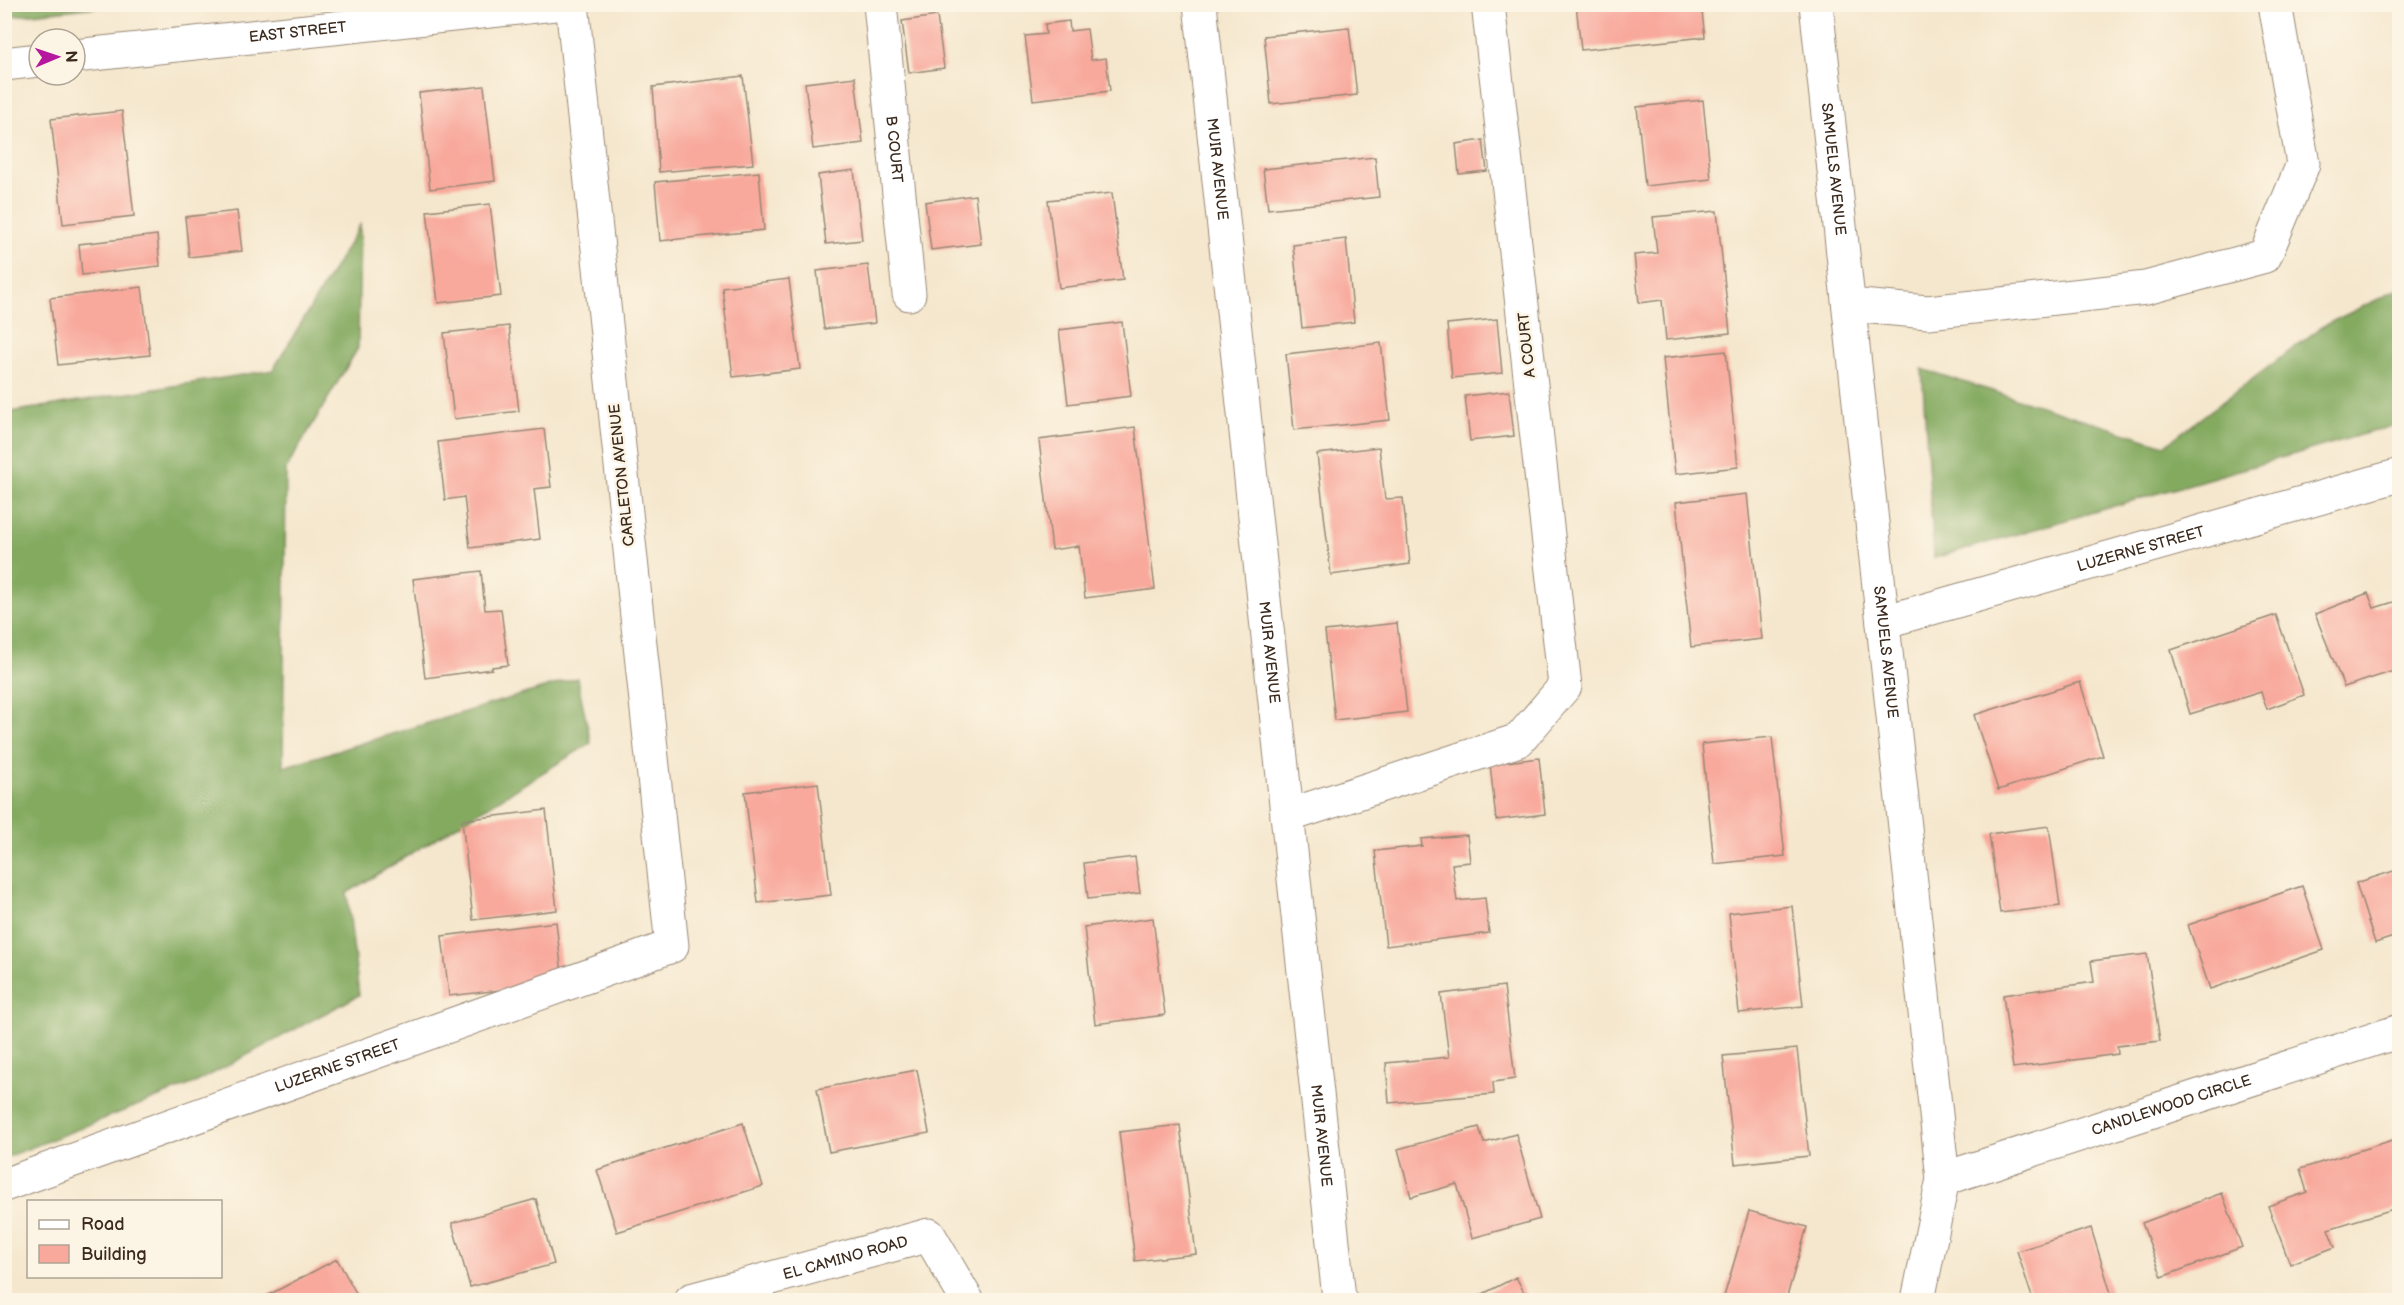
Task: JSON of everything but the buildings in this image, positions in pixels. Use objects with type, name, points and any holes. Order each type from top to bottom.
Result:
[{"type":"street","name":"EAST STREET","points":[[87,55],[555,4]]},
{"type":"street","name":"CARLETON AVENUE","points":[[572,4],[672,946]]},
{"type":"street","name":"B COURT","points":[[880,4],[909,294]]},
{"type":"street","name":"MUIR AVENUE","points":[[1200,4],[1336,1300]]},
{"type":"street","name":"A COURT","points":[[1287,816],[1519,740],[1565,687],[1488,4]]},
{"type":"street","name":"SAMUELS AVENUE","points":[[1816,4],[1943,1179],[1917,1300]]},
{"type":"street","points":[[1849,305],[1928,312],[2146,288],[2265,256],[2303,164],[2276,4]]},
{"type":"street","points":[[4,64],[27,61]]},
{"type":"street","name":"LUZERNE STREET","points":[[1883,622],[2400,475]]},
{"type":"street","name":"LUZERNE STREET","points":[[4,1185],[672,946]]},
{"type":"street","name":"CANDLEWOOD CIRCLE","points":[[1943,1179],[2400,1031]]},
{"type":"street","name":"EL CAMINO ROAD","points":[[691,1300],[929,1235],[967,1300]]},
{"type":"green space","points":[[5,4],[116,4],[116,5],[5,17]]},
{"type":"green space","points":[[360,225],[358,348],[286,469],[283,767],[577,678],[591,743],[347,893],[359,995],[197,1082],[5,1158],[5,413],[273,370]]},
{"type":"green space","points":[[2399,289],[2399,424],[1934,558],[1922,369],[2165,445],[2323,326]]}]
